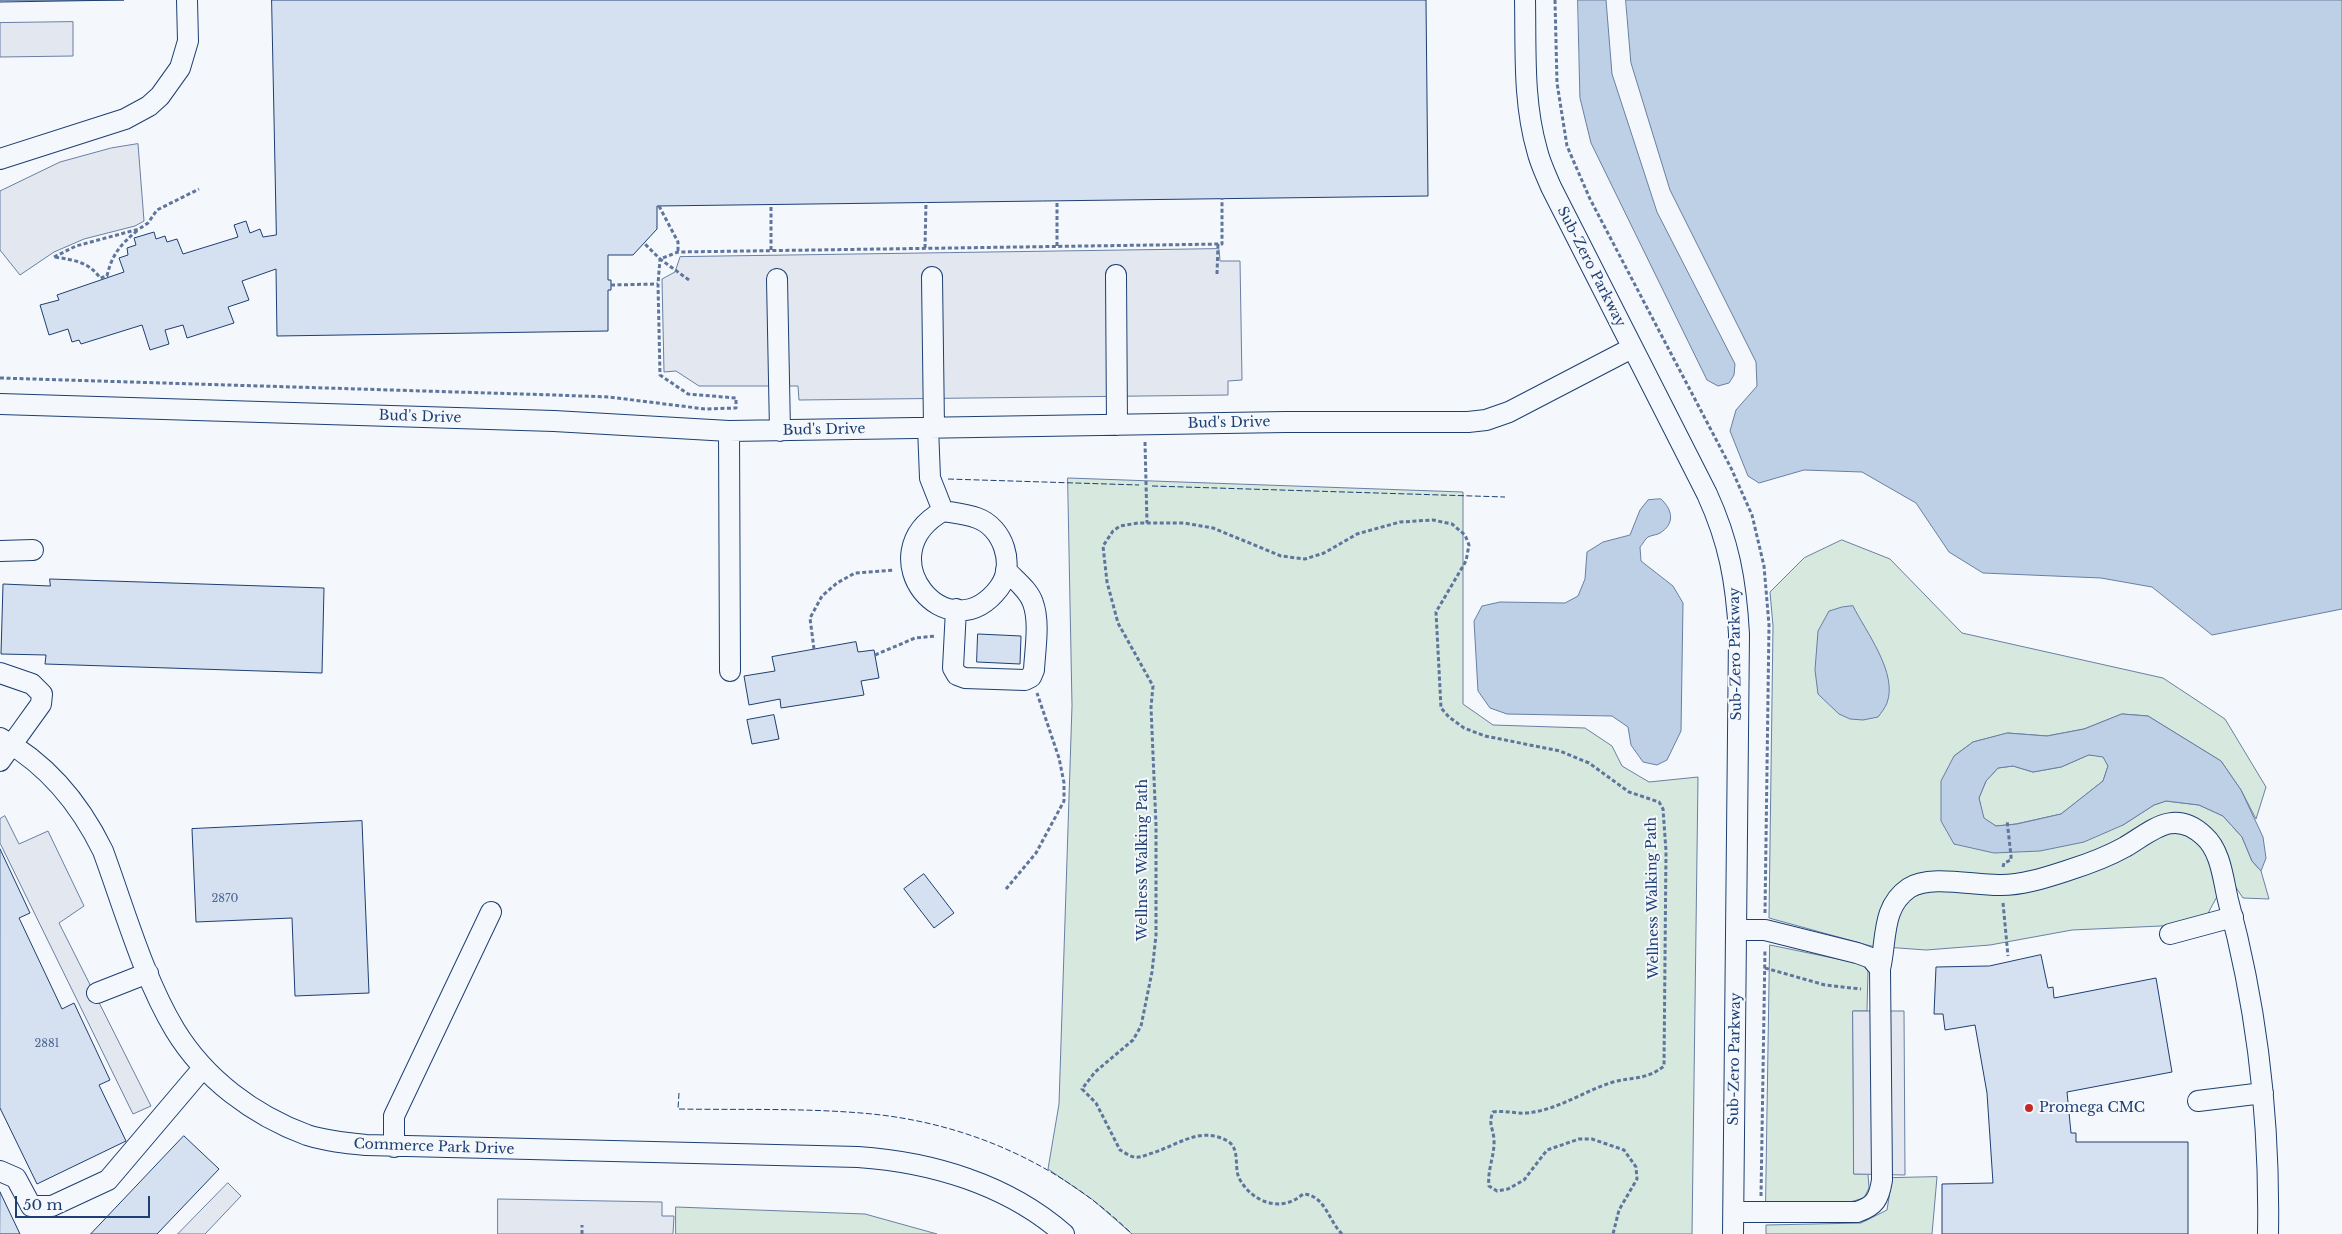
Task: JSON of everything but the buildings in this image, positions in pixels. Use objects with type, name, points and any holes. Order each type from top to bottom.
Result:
[{"type":"street","points":[[0,159],[125,119],[149,106],[160,96],[180,68],[188,41],[187,0]]},
{"type":"street","name":"Sub-Zero Parkway","points":[[1525,0],[1525,74],[1528,114],[1537,152],[1551,186],[1707,494],[1722,528],[1731,562],[1736,592],[1739,634],[1733,1234]]},
{"type":"street","points":[[1116,275],[1117,425]]},
{"type":"street","points":[[932,277],[930,478],[943,511]]},
{"type":"street","points":[[777,279],[780,430]]},
{"type":"street","name":"Bud's Drive","points":[[0,404],[554,421],[729,431],[1144,424],[1468,422],[1486,420],[1509,412],[1632,348]]},
{"type":"street","points":[[729,431],[730,671]]},
{"type":"street","points":[[943,511],[978,518],[991,527],[1001,539],[1006,554],[1006,570],[1001,585],[991,598],[978,606],[956,609],[947,608],[933,602],[921,592],[912,570],[911,562],[918,533],[928,520],[943,511]]},
{"type":"street","points":[[0,550],[33,550]]},
{"type":"street","points":[[956,609],[953,668],[957,676],[965,678],[1025,680],[1031,677],[1034,670],[1036,617],[1033,603],[1027,592],[1006,570]]},
{"type":"street","points":[[0,673],[32,684],[42,694],[41,704],[5,741],[0,761]]},
{"type":"street","name":"Commerce Park Drive","points":[[5,741],[40,765],[61,786],[93,829],[148,973],[174,1029],[203,1068],[243,1101],[266,1116],[307,1135],[336,1142],[394,1147],[858,1157],[897,1160],[936,1168],[992,1189],[1028,1208],[1064,1234]]},
{"type":"street","points":[[1734,1212],[1857,1212],[1872,1207],[1880,1196],[1882,1180],[1880,969],[1885,948],[1886,920],[1896,898],[1911,887],[1928,882],[2002,885],[2055,875],[2090,864],[2126,846],[2161,824],[2178,823],[2194,827],[2207,838],[2217,855],[2233,917],[2257,1028],[2264,1093],[2269,1170],[2268,1234]]},
{"type":"street","points":[[394,1147],[394,1116],[490,912]]},
{"type":"street","points":[[2170,934],[2233,917]]},
{"type":"street","points":[[1736,930],[1765,930],[1871,958],[1880,969]]},
{"type":"street","points":[[96,993],[148,973]]},
{"type":"street","points":[[0,1171],[16,1178],[31,1206],[52,1206],[108,1180],[203,1068]]},
{"type":"street","points":[[2198,1101],[2264,1093]]},
{"type":"path","points":[[1555,0],[1557,84],[1567,146],[1590,199],[1731,468],[1752,515],[1762,558],[1769,625],[1761,1212]]},
{"type":"path","points":[[138,230],[76,246],[54,257],[93,268],[100,278],[107,276],[116,250],[148,223],[157,210],[199,188]]},
{"type":"path","points":[[660,259],[678,252],[1222,244],[1222,198]]},
{"type":"path","points":[[1057,201],[1057,246]]},
{"type":"path","points":[[925,248],[926,202]]},
{"type":"path","points":[[770,250],[771,205]]},
{"type":"path","points":[[659,206],[678,242],[678,252]]},
{"type":"path","points":[[644,243],[660,259],[689,280]]},
{"type":"path","points":[[1217,274],[1218,244]]},
{"type":"path","points":[[0,378],[609,397],[705,409],[736,408],[736,398],[688,394],[660,376],[658,284],[660,259]]},
{"type":"path","points":[[611,285],[658,284]]},
{"type":"path","points":[[1144,424],[1147,524]]},
{"type":"path","name":"Wellness Walking Path","points":[[1342,1234],[1334,1226],[1319,1199],[1313,1194],[1303,1194],[1293,1203],[1283,1204],[1268,1203],[1256,1196],[1239,1177],[1236,1155],[1231,1143],[1219,1137],[1204,1134],[1185,1138],[1157,1152],[1138,1157],[1120,1150],[1096,1103],[1082,1089],[1095,1072],[1133,1040],[1141,1026],[1152,972],[1156,935],[1156,825],[1151,706],[1154,686],[1118,623],[1107,582],[1103,546],[1113,530],[1120,526],[1184,523],[1213,528],[1281,556],[1305,559],[1324,553],[1357,534],[1400,522],[1433,520],[1452,524],[1465,535],[1468,545],[1466,561],[1436,612],[1441,708],[1449,717],[1464,728],[1485,736],[1560,751],[1589,763],[1629,792],[1659,802],[1663,809],[1666,850],[1664,1066],[1658,1071],[1636,1080],[1614,1082],[1574,1100],[1527,1113],[1504,1110],[1492,1112],[1489,1122],[1494,1136],[1494,1148],[1488,1177],[1489,1186],[1497,1192],[1508,1189],[1524,1180],[1547,1150],[1579,1139],[1592,1139],[1624,1150],[1636,1167],[1637,1179],[1619,1210],[1613,1234]]},
{"type":"path","points":[[814,650],[810,618],[822,596],[837,583],[856,574],[880,570],[912,570]]},
{"type":"path","points":[[875,655],[923,636],[954,637]]},
{"type":"path","points":[[1006,889],[1036,853],[1064,801],[1064,783],[1059,758],[1037,697],[1034,670]]},
{"type":"path","points":[[2007,820],[2011,856]]},
{"type":"path","points":[[1765,968],[1825,985],[1880,989]]},
{"type":"path","points":[[582,1225],[582,1234]]},
{"type":"shaded area","points":[[73,22],[73,56],[0,57],[0,23]]},
{"type":"shaded area","points":[[138,144],[144,221],[135,226],[84,239],[54,252],[20,275],[0,250],[0,191],[60,162],[111,148]]},
{"type":"shaded area","points":[[1219,249],[1220,261],[1240,261],[1242,380],[1228,381],[1228,395],[799,400],[798,386],[699,386],[676,371],[664,372],[662,279],[675,272],[680,257]]},
{"type":"shaded area","points":[[1068,478],[1463,492],[1463,704],[1493,725],[1585,728],[1612,746],[1622,766],[1649,782],[1698,777],[1692,1234],[1132,1234],[1093,1200],[1048,1169],[1059,1104],[1072,706]]},
{"type":"shaded area","points":[[1842,540],[1890,559],[1962,633],[2163,678],[2225,719],[2266,787],[2256,819],[2241,790],[2221,761],[2148,716],[2122,714],[2084,729],[2047,736],[2008,733],[1973,742],[1954,756],[1954,844],[2123,825],[2154,805],[2166,801],[2199,805],[2223,816],[2242,837],[2252,861],[2261,871],[2269,899],[2243,898],[2233,883],[2220,891],[2206,917],[2161,926],[2072,930],[1990,945],[1926,950],[1871,946],[1769,918],[1773,626],[1770,592],[1804,558]]},
{"type":"shaded area","points":[[2089,755],[2103,756],[2108,766],[2103,781],[2061,814],[2016,824],[1996,826],[1983,818],[1979,798],[1986,781],[1998,768],[2013,766],[2033,772],[2061,767]]},
{"type":"shaded area","points":[[5,816],[19,844],[48,831],[84,906],[59,923],[151,1106],[133,1114],[0,843],[0,819]]},
{"type":"shaded area","points":[[1770,945],[1862,964],[1868,971],[1867,1011],[1853,1011],[1854,1174],[1868,1174],[1869,1188],[1864,1198],[1850,1202],[1766,1202]]},
{"type":"shaded area","points":[[1853,1011],[1904,1011],[1905,1175],[1854,1174]]},
{"type":"shaded area","points":[[1937,1177],[1932,1234],[1766,1234],[1766,1225],[1861,1223],[1887,1210],[1892,1178]]},
{"type":"shaded area","points":[[228,1183],[241,1196],[205,1234],[178,1234]]},
{"type":"shaded area","points":[[498,1199],[662,1202],[662,1216],[674,1216],[673,1234],[498,1234]]},
{"type":"shaded area","points":[[676,1207],[865,1214],[937,1234],[676,1234]]},
{"type":"water","points":[[1578,0],[1606,0],[1612,74],[1657,212],[1735,364],[1734,375],[1729,383],[1718,386],[1707,380],[1591,143],[1580,98]]},
{"type":"water","points":[[1626,0],[2342,0],[2342,609],[2212,635],[2152,587],[2101,578],[1983,573],[1949,552],[1916,503],[1862,472],[1804,470],[1759,483],[1748,476],[1730,431],[1736,410],[1757,386],[1756,362],[1670,190],[1631,63]]},
{"type":"water","points":[[1661,499],[1670,512],[1670,521],[1665,529],[1659,534],[1648,537],[1640,547],[1641,561],[1673,586],[1683,603],[1681,731],[1667,760],[1657,765],[1643,762],[1631,745],[1628,727],[1612,716],[1507,714],[1490,708],[1478,691],[1474,621],[1482,606],[1500,602],[1565,603],[1578,596],[1585,579],[1587,552],[1603,542],[1630,535],[1640,510],[1648,500]]},
{"type":"water","points":[[1853,606],[1879,653],[1888,679],[1889,691],[1884,709],[1878,717],[1863,720],[1850,719],[1839,714],[1818,694],[1815,670],[1818,631],[1829,611]]},
{"type":"water","points":[[2122,714],[2148,716],[2221,761],[2241,790],[2263,837],[2266,858],[2261,871],[2252,861],[2242,837],[2223,816],[2199,805],[2166,801],[2154,805],[2123,825],[2084,842],[2040,851],[1994,853],[1954,844],[1941,821],[1941,781],[1954,756],[1973,742],[2007,733],[2047,736],[2084,729]],"holes":[[[2089,755],[2103,757],[2108,766],[2103,781],[2061,814],[2017,824],[1996,826],[1984,818],[1979,798],[1986,781],[1998,768],[2013,766],[2033,772],[2061,767]]]},
{"type":"fence","points":[[948,479],[1139,485]]},
{"type":"fence","points":[[1152,486],[1505,497]]},
{"type":"fence","points":[[679,1093],[678,1109],[861,1113],[936,1125],[972,1136],[1041,1166],[1103,1208],[1132,1234]]},
{"type":"place","name":"Promega CMC","points":[[2029,1108]]}]
